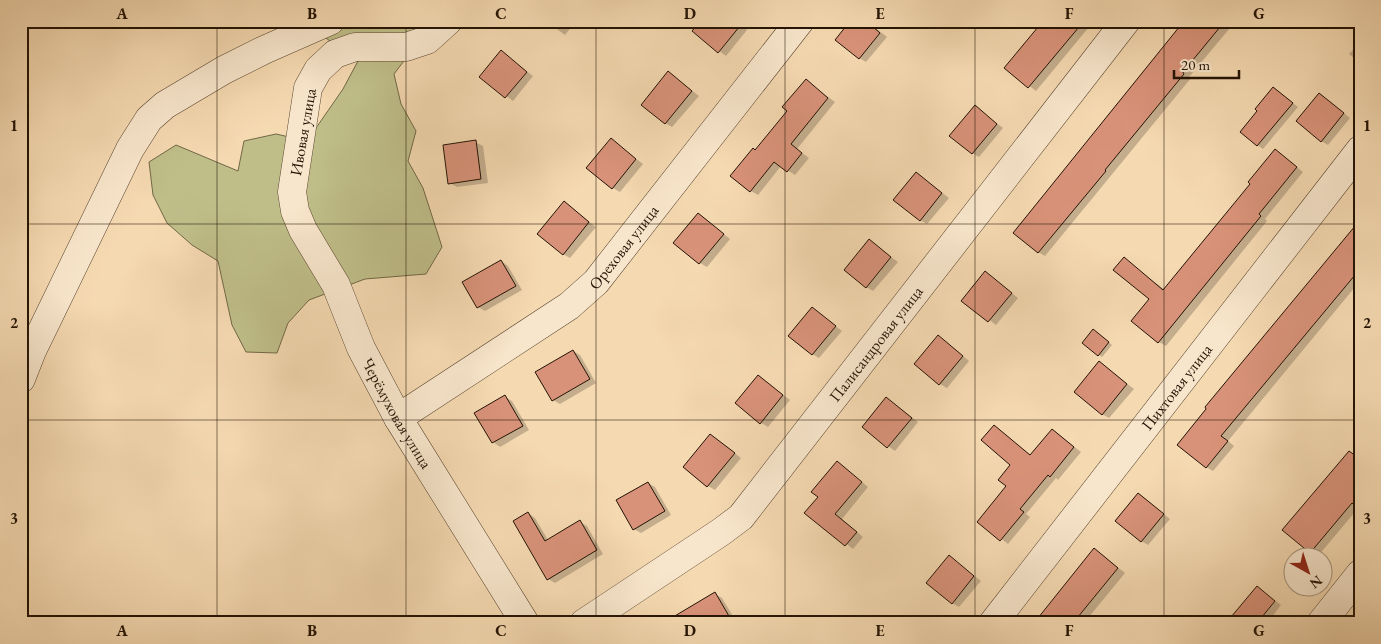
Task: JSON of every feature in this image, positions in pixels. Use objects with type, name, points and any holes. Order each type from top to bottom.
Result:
[{"type":"street","points":[[21,379],[32,351],[126,158],[149,119],[165,105],[224,70],[330,21]]},
{"type":"street","name":"Ивовая улица","points":[[292,192],[308,88],[318,70],[335,54],[355,47],[406,47],[427,40],[448,21]]},
{"type":"street","name":"Ореховая улица","points":[[398,418],[569,306],[596,282],[800,21]]},
{"type":"street","name":"Палисандровая улица","points":[[584,623],[741,517],[1126,21]]},
{"type":"street","name":"Пихтовая улица","points":[[993,623],[1360,150]]},
{"type":"street","name":"Черёмуховая улица","points":[[292,192],[295,211],[303,230],[336,284],[361,348],[398,418],[525,623]]},
{"type":"street","points":[[1321,623],[1360,574]]},
{"type":"shaded area","points":[[308,21],[423,21],[413,49],[394,74],[401,104],[416,131],[408,161],[423,188],[442,247],[426,274],[365,279],[309,300],[288,323],[277,353],[246,352],[232,325],[218,261],[192,245],[167,223],[153,195],[149,162],[176,145],[238,171],[244,141],[276,134],[307,141],[343,89],[358,61],[309,26]]},
{"type":"building","points":[[700,21],[744,21],[718,53],[692,31]]},
{"type":"building","points":[[850,21],[866,21],[880,33],[859,59],[835,40]]},
{"type":"building","points":[[1043,21],[1084,21],[1028,88],[1004,68]]},
{"type":"building","points":[[1184,21],[1225,21],[1038,253],[1013,233]]},
{"type":"building","points":[[501,50],[527,72],[505,98],[479,77]]},
{"type":"building","points":[[668,71],[692,91],[665,124],[641,105]]},
{"type":"building","points":[[806,79],[828,98],[791,144],[802,153],[787,172],[774,162],[750,192],[730,176],[753,148],[755,150],[787,111],[782,107]]},
{"type":"building","points":[[1273,87],[1293,103],[1257,146],[1240,132],[1257,111],[1255,109]]},
{"type":"building","points":[[1319,93],[1344,113],[1321,142],[1296,121]]},
{"type":"building","points":[[975,105],[997,124],[972,154],[949,136]]},
{"type":"building","points":[[611,138],[636,159],[612,189],[586,168]]},
{"type":"building","points":[[476,140],[481,179],[448,184],[443,145]]},
{"type":"building","points":[[1275,149],[1297,167],[1259,214],[1261,216],[1158,343],[1131,321],[1149,299],[1113,270],[1124,257],[1163,290],[1250,184],[1248,182]]},
{"type":"building","points":[[916,172],[942,193],[920,221],[893,200]]},
{"type":"building","points":[[564,201],[589,222],[563,255],[537,234]]},
{"type":"building","points":[[698,213],[724,234],[699,264],[673,243]]},
{"type":"building","points":[[1360,220],[1360,269],[1221,436],[1228,441],[1206,468],[1177,445],[1206,409],[1205,407]]},
{"type":"building","points":[[869,239],[891,257],[866,288],[844,270]]},
{"type":"building","points":[[501,260],[516,286],[477,308],[462,282]]},
{"type":"building","points":[[985,271],[1012,293],[988,322],[961,301]]},
{"type":"building","points":[[812,307],[836,326],[812,355],[788,336]]},
{"type":"building","points":[[1093,329],[1109,342],[1098,356],[1082,343]]},
{"type":"building","points":[[938,335],[963,356],[939,385],[914,364]]},
{"type":"building","points":[[573,350],[590,379],[552,401],[535,372]]},
{"type":"building","points":[[1099,361],[1127,384],[1102,415],[1074,392]]},
{"type":"building","points":[[758,375],[783,395],[760,424],[735,403]]},
{"type":"building","points":[[505,395],[523,426],[492,443],[474,413]]},
{"type":"building","points":[[886,397],[912,418],[887,448],[862,427]]},
{"type":"building","points":[[994,425],[1030,455],[1052,429],[1074,447],[1050,477],[1048,475],[1020,509],[1024,512],[1000,541],[977,522],[1006,486],[998,480],[1010,465],[981,440]]},
{"type":"building","points":[[710,434],[735,453],[707,487],[683,467]]},
{"type":"building","points":[[1349,451],[1360,459],[1360,509],[1352,503],[1316,546],[1301,546],[1282,530]]},
{"type":"building","points":[[837,461],[862,482],[835,514],[857,532],[845,546],[804,513],[818,497],[811,492]]},
{"type":"building","points":[[648,482],[665,511],[633,530],[616,500]]},
{"type":"building","points":[[1138,493],[1164,514],[1141,542],[1115,521]]},
{"type":"building","points":[[528,512],[545,541],[580,520],[597,550],[547,580],[513,521]]},
{"type":"building","points":[[1094,548],[1118,568],[1073,623],[1034,623]]},
{"type":"building","points":[[949,555],[974,576],[952,604],[926,583]]},
{"type":"building","points":[[1257,586],[1275,601],[1257,623],[1226,623]]},
{"type":"building","points":[[715,592],[733,623],[663,623]]}]
